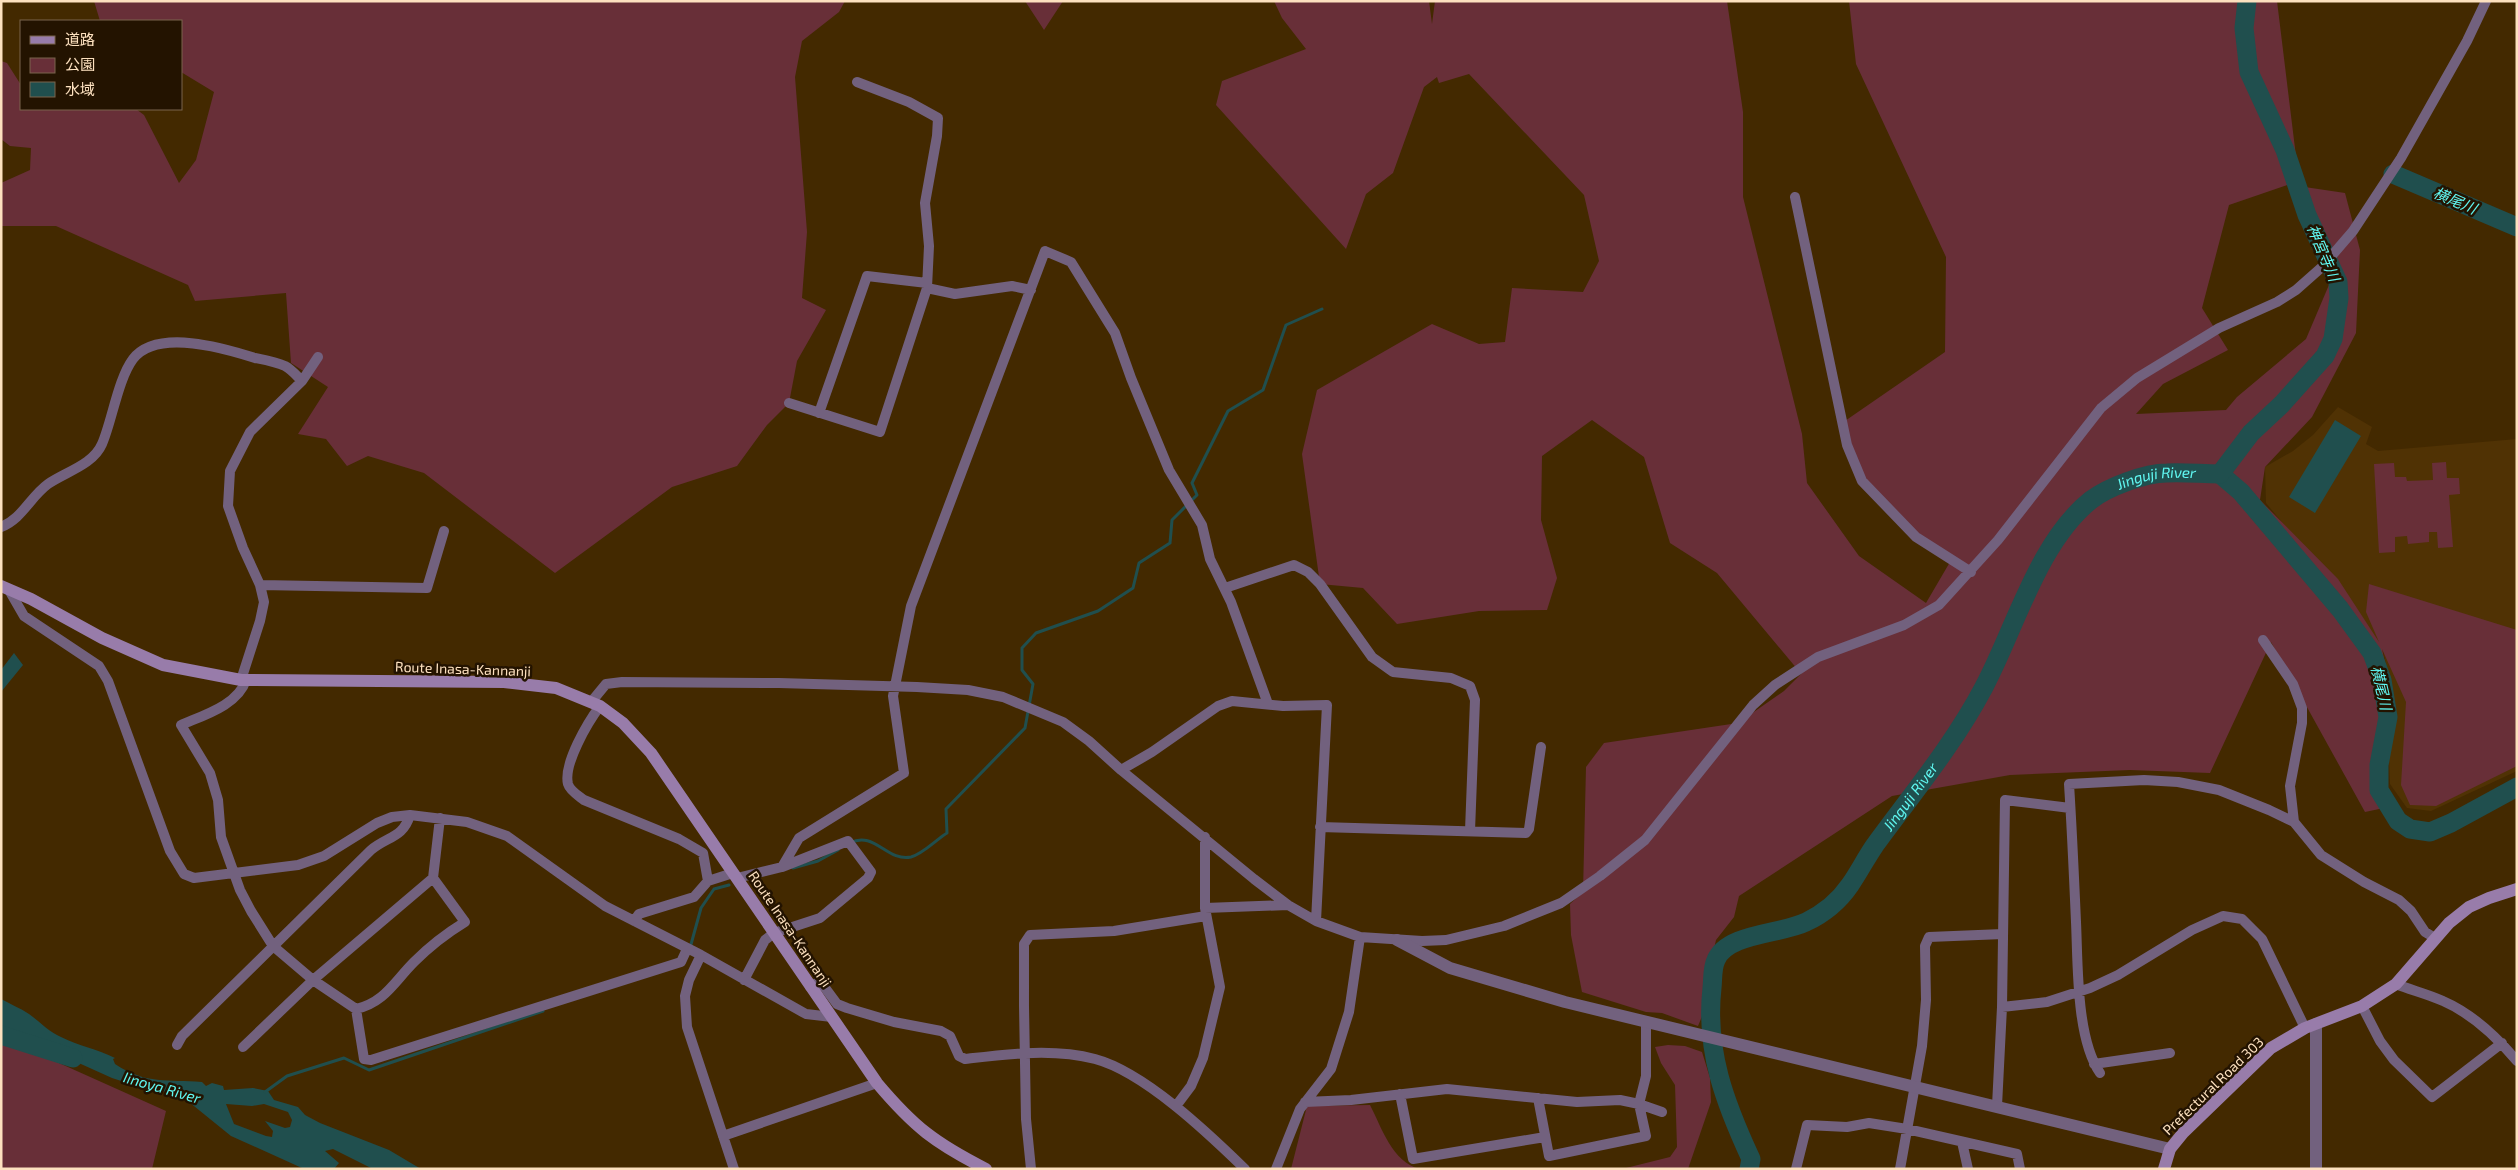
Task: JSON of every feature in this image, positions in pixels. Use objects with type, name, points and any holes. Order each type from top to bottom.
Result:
[{"type":"main road","name":"Route Inasa-Kannanji","points":[[5,588],[102,638],[163,665],[243,680],[504,682],[556,688],[596,703],[623,723],[651,753],[877,1083],[903,1114],[926,1134],[946,1149],[986,1169]]},
{"type":"main road","name":"Prefectural Road 303","points":[[2164,1169],[2170,1149],[2183,1133],[2271,1048],[2311,1026],[2362,1006],[2396,984],[2449,923],[2469,908],[2489,898],[2517,889]]},
{"type":"street","points":[[708,881],[703,853],[679,839],[584,800],[574,793],[568,785],[568,769],[572,758],[606,684],[622,682],[779,683],[968,690],[1002,697],[1033,708],[1063,722],[1089,741],[1120,770],[1288,906],[1316,921],[1360,937],[1397,940],[1446,940],[1504,926],[1561,903],[1600,876],[1646,840],[1748,711],[1775,685],[1818,657],[1904,625],[1939,605],[1971,572],[2040,489],[2073,442],[2101,408],[2136,378],[2219,328],[2277,302],[2311,277],[2348,238],[2401,158],[2467,41],[2486,1]]},
{"type":"street","points":[[789,403],[880,432],[927,285],[929,246],[925,203],[937,136],[938,118],[909,102],[857,82]]},
{"type":"street","points":[[1795,197],[1847,445],[1862,481],[1916,537],[1971,572]]},
{"type":"street","points":[[782,866],[799,838],[904,773],[893,704],[894,687],[911,606],[1045,251],[1071,262],[1116,333],[1131,378],[1169,470],[1202,525],[1210,558],[1224,588],[1268,704]]},
{"type":"street","points":[[819,413],[866,276],[927,285],[955,294],[1012,286],[1031,290]]},
{"type":"street","points":[[1,527],[12,523],[46,485],[92,458],[101,446],[118,394],[133,359],[153,345],[169,342],[188,343],[235,352],[285,366],[302,381]]},
{"type":"street","points":[[318,357],[302,381],[250,432],[230,471],[228,506],[243,548],[260,585],[264,602],[243,680],[243,691],[232,700],[182,725],[210,773],[218,800],[221,837],[240,890],[273,946],[313,980],[356,1009],[372,1006],[415,961],[451,930],[466,922],[433,878]]},
{"type":"street","points":[[260,585],[427,588],[444,531]]},
{"type":"street","points":[[1224,588],[1294,565],[1308,572],[1320,584],[1372,657],[1393,672],[1452,678],[1470,686],[1475,700],[1470,831]]},
{"type":"street","points":[[5,588],[24,616],[99,666],[108,681],[170,851],[184,874],[194,878],[298,865],[324,856],[377,823],[392,817],[410,815],[467,822],[507,836],[605,906],[806,1014],[832,1017]]},
{"type":"street","points":[[2262,640],[2293,684],[2302,708],[2302,723],[2290,786],[2294,822]]},
{"type":"street","points":[[1120,770],[1152,752],[1218,706],[1232,701],[1283,706],[1328,705],[1316,921]]},
{"type":"street","points":[[1320,827],[1526,833],[1529,829],[1541,747]]},
{"type":"street","points":[[2170,1053],[2097,1069],[2086,1040],[2080,991],[2069,784],[2144,780],[2178,782],[2219,790],[2294,822],[2322,855],[2364,882],[2399,900],[2411,911],[2425,932],[2435,938]]},
{"type":"street","points":[[1997,1106],[2002,1006],[2005,800],[2070,808]]},
{"type":"street","points":[[176,1046],[182,1036],[371,850],[384,839],[396,836],[406,828],[410,815]]},
{"type":"street","points":[[243,1047],[313,980],[433,878],[440,818]]},
{"type":"street","points":[[1176,1106],[1191,1086],[1203,1058],[1220,987],[1205,912],[1204,837]]},
{"type":"street","points":[[634,921],[639,914],[694,897],[708,881],[782,866],[848,841],[871,872],[868,878],[820,918],[774,933],[765,940],[744,980]]},
{"type":"street","points":[[1031,1169],[1026,1120],[1024,944],[1030,935],[1114,931],[1205,912],[1288,906]]},
{"type":"street","points":[[2002,1006],[2047,1002],[2080,991],[2118,975],[2192,930],[2223,916],[2242,919],[2262,938],[2311,1026],[2316,1169]]},
{"type":"street","points":[[1900,1169],[1922,1046],[1926,1000],[1925,946],[1929,937],[2003,934]]},
{"type":"street","points":[[1276,1169],[1288,1134],[1306,1102],[1330,1070],[1349,1012],[1360,937]]},
{"type":"street","points":[[1397,940],[1450,968],[1565,1002],[2170,1149]]},
{"type":"street","points":[[356,1009],[364,1058],[371,1060],[681,962],[687,949]]},
{"type":"street","points":[[701,956],[689,980],[685,996],[687,1027],[734,1169]]},
{"type":"street","points":[[810,986],[820,981],[837,1004],[847,1008],[894,1022],[941,1031],[950,1036],[958,1056],[965,1059],[1025,1053],[1072,1054],[1096,1059],[1117,1068],[1176,1106],[1245,1169]]},
{"type":"street","points":[[2396,984],[2442,1000],[2462,1010],[2502,1043],[2517,1061]]},
{"type":"street","points":[[2362,1006],[2394,1060],[2432,1097],[2502,1043]]},
{"type":"street","points":[[1538,1098],[1549,1156],[1646,1136],[1639,1104],[1646,1076],[1646,1022]]},
{"type":"street","points":[[723,1136],[877,1083]]},
{"type":"street","points":[[1306,1102],[1351,1100],[1447,1089],[1578,1102],[1620,1100],[1662,1112]]},
{"type":"street","points":[[1400,1094],[1413,1159],[1546,1137]]},
{"type":"street","points":[[1796,1169],[1807,1125],[1846,1127],[1869,1123],[1907,1129],[2017,1154],[2020,1169]]},
{"type":"street","points":[[1962,1142],[1968,1169]]},
{"type":"shaded area","points":[[2338,407],[2372,427],[2366,444],[2378,451],[2517,439],[2517,771],[2431,811],[2407,808],[2390,784],[2389,760],[2393,699],[2383,650],[2338,590],[2266,503],[2265,467],[2293,451],[2313,435]]},
{"type":"green space","points":[[94,1],[845,1],[839,12],[802,41],[795,77],[807,232],[802,298],[826,310],[797,361],[789,403],[767,425],[737,466],[672,487],[555,573],[424,473],[368,456],[347,466],[326,439],[298,434],[328,387],[291,363],[286,293],[195,301],[188,285],[56,226],[1,226],[1,183],[30,170],[31,148],[10,146],[1,139],[1,61],[7,63],[20,83],[20,110],[137,110],[144,115],[179,183],[196,160],[214,92],[182,73],[182,20],[100,20]]},
{"type":"green space","points":[[1025,1],[1063,1],[1044,30]]},
{"type":"green space","points":[[1274,1],[1429,1],[1432,24],[1435,1],[1727,1],[1743,112],[1743,197],[1802,434],[1807,483],[1859,556],[1926,603],[1950,562],[1913,533],[1862,481],[1842,423],[1945,352],[1946,257],[1856,64],[1849,1],[2277,1],[2299,181],[2229,205],[2202,308],[2228,350],[2163,384],[2136,414],[2226,410],[2237,397],[2306,339],[2337,266],[2298,186],[2345,193],[2360,250],[2356,333],[2312,417],[2265,467],[2260,500],[2338,579],[2379,642],[2366,612],[2369,584],[2517,630],[2517,766],[2436,806],[2410,805],[2401,785],[2406,702],[2382,649],[2393,699],[2384,808],[2365,812],[2271,642],[2210,773],[2130,770],[2010,775],[1892,796],[1739,896],[1734,917],[1716,940],[1709,971],[1711,995],[1698,1026],[1662,1013],[1646,1012],[1582,992],[1571,935],[1570,904],[1583,892],[1586,767],[1604,743],[1738,723],[1784,691],[1809,666],[1798,670],[1717,573],[1670,543],[1644,457],[1592,420],[1542,456],[1541,520],[1557,578],[1547,610],[1479,611],[1397,624],[1363,588],[1320,584],[1302,454],[1317,390],[1432,324],[1479,344],[1505,342],[1512,288],[1583,292],[1599,261],[1584,195],[1469,74],[1439,83],[1437,77],[1424,87],[1393,173],[1366,194],[1346,249],[1216,105],[1222,81],[1306,49],[1282,18]]},
{"type":"green space","points":[[2446,462],[2447,478],[2459,478],[2460,494],[2449,495],[2453,547],[2438,548],[2437,532],[2429,532],[2429,542],[2408,544],[2407,536],[2395,537],[2395,552],[2379,553],[2374,464],[2394,463],[2395,477],[2406,477],[2407,481],[2433,480],[2432,463]]},
{"type":"green space","points":[[1,1037],[166,1111],[152,1169],[1,1169]]},
{"type":"green space","points":[[1668,1045],[1685,1046],[1702,1052],[1710,1078],[1711,1102],[1688,1169],[1622,1169],[1670,1157],[1677,1147],[1675,1085],[1661,1063],[1655,1047]]},
{"type":"green space","points":[[1370,1105],[1395,1152],[1410,1165],[1420,1169],[1291,1169],[1307,1106]]},
{"type":"water","points":[[2335,420],[2361,436],[2315,513],[2289,497]]},
{"type":"water","points":[[14,653],[23,665],[1,692],[1,670]]},
{"type":"water","points":[[1,999],[29,1014],[57,1035],[115,1058],[113,1059],[115,1064],[126,1071],[157,1080],[202,1082],[206,1086],[212,1083],[223,1086],[224,1090],[253,1088],[268,1091],[274,1100],[298,1107],[305,1115],[320,1123],[389,1150],[421,1169],[373,1169],[333,1149],[325,1151],[339,1163],[334,1169],[302,1168],[231,1136],[189,1102],[167,1092],[146,1089],[112,1078],[10,1032],[1,1025]],"holes":[[[226,1104],[252,1106],[264,1104],[288,1112],[292,1120],[290,1127],[285,1128],[265,1121],[273,1131],[272,1137],[266,1136],[234,1124]]]},
{"type":"waterway","name":"Jinguji River","points":[[1749,1169],[1751,1159],[1725,1097],[1714,1055],[1711,1033],[1713,970],[1716,960],[1722,951],[1731,944],[1743,939],[1806,922],[1830,906],[1846,891],[1875,845],[1933,768],[1960,728],[1984,687],[2042,562],[2072,518],[2098,495],[2148,475],[2167,473],[2220,474],[2251,433],[2282,404],[2325,356],[2333,339],[2339,298],[2338,282],[2307,215],[2285,150],[2249,72],[2244,28],[2247,1]]},
{"type":"waterway","name":"横尾川","points":[[2393,174],[2517,227]]},
{"type":"waterway","points":[[850,843],[866,840],[895,855],[911,857],[925,850],[947,833],[946,809],[1025,728],[1033,684],[1022,670],[1022,648],[1036,633],[1098,611],[1133,588],[1139,563],[1170,543],[1172,520],[1197,495],[1192,483],[1228,411],[1263,390],[1286,325],[1322,309]]},
{"type":"waterway","name":"横尾川","points":[[2220,474],[2241,492],[2340,609],[2372,653],[2382,680],[2388,717],[2379,765],[2379,790],[2398,821],[2410,829],[2430,832],[2451,823],[2517,787]]},
{"type":"waterway","points":[[793,868],[818,861],[838,850]]},
{"type":"waterway","points":[[690,948],[701,908],[714,889],[729,885]]},
{"type":"waterway","points":[[265,1092],[287,1076],[344,1058],[369,1070],[543,1011]]},
{"type":"waterway","name":"Iinoya River","points":[[1,1035],[73,1058]]},
{"type":"water label","name":"神宮寺川","points":[[2323,253]]}]
